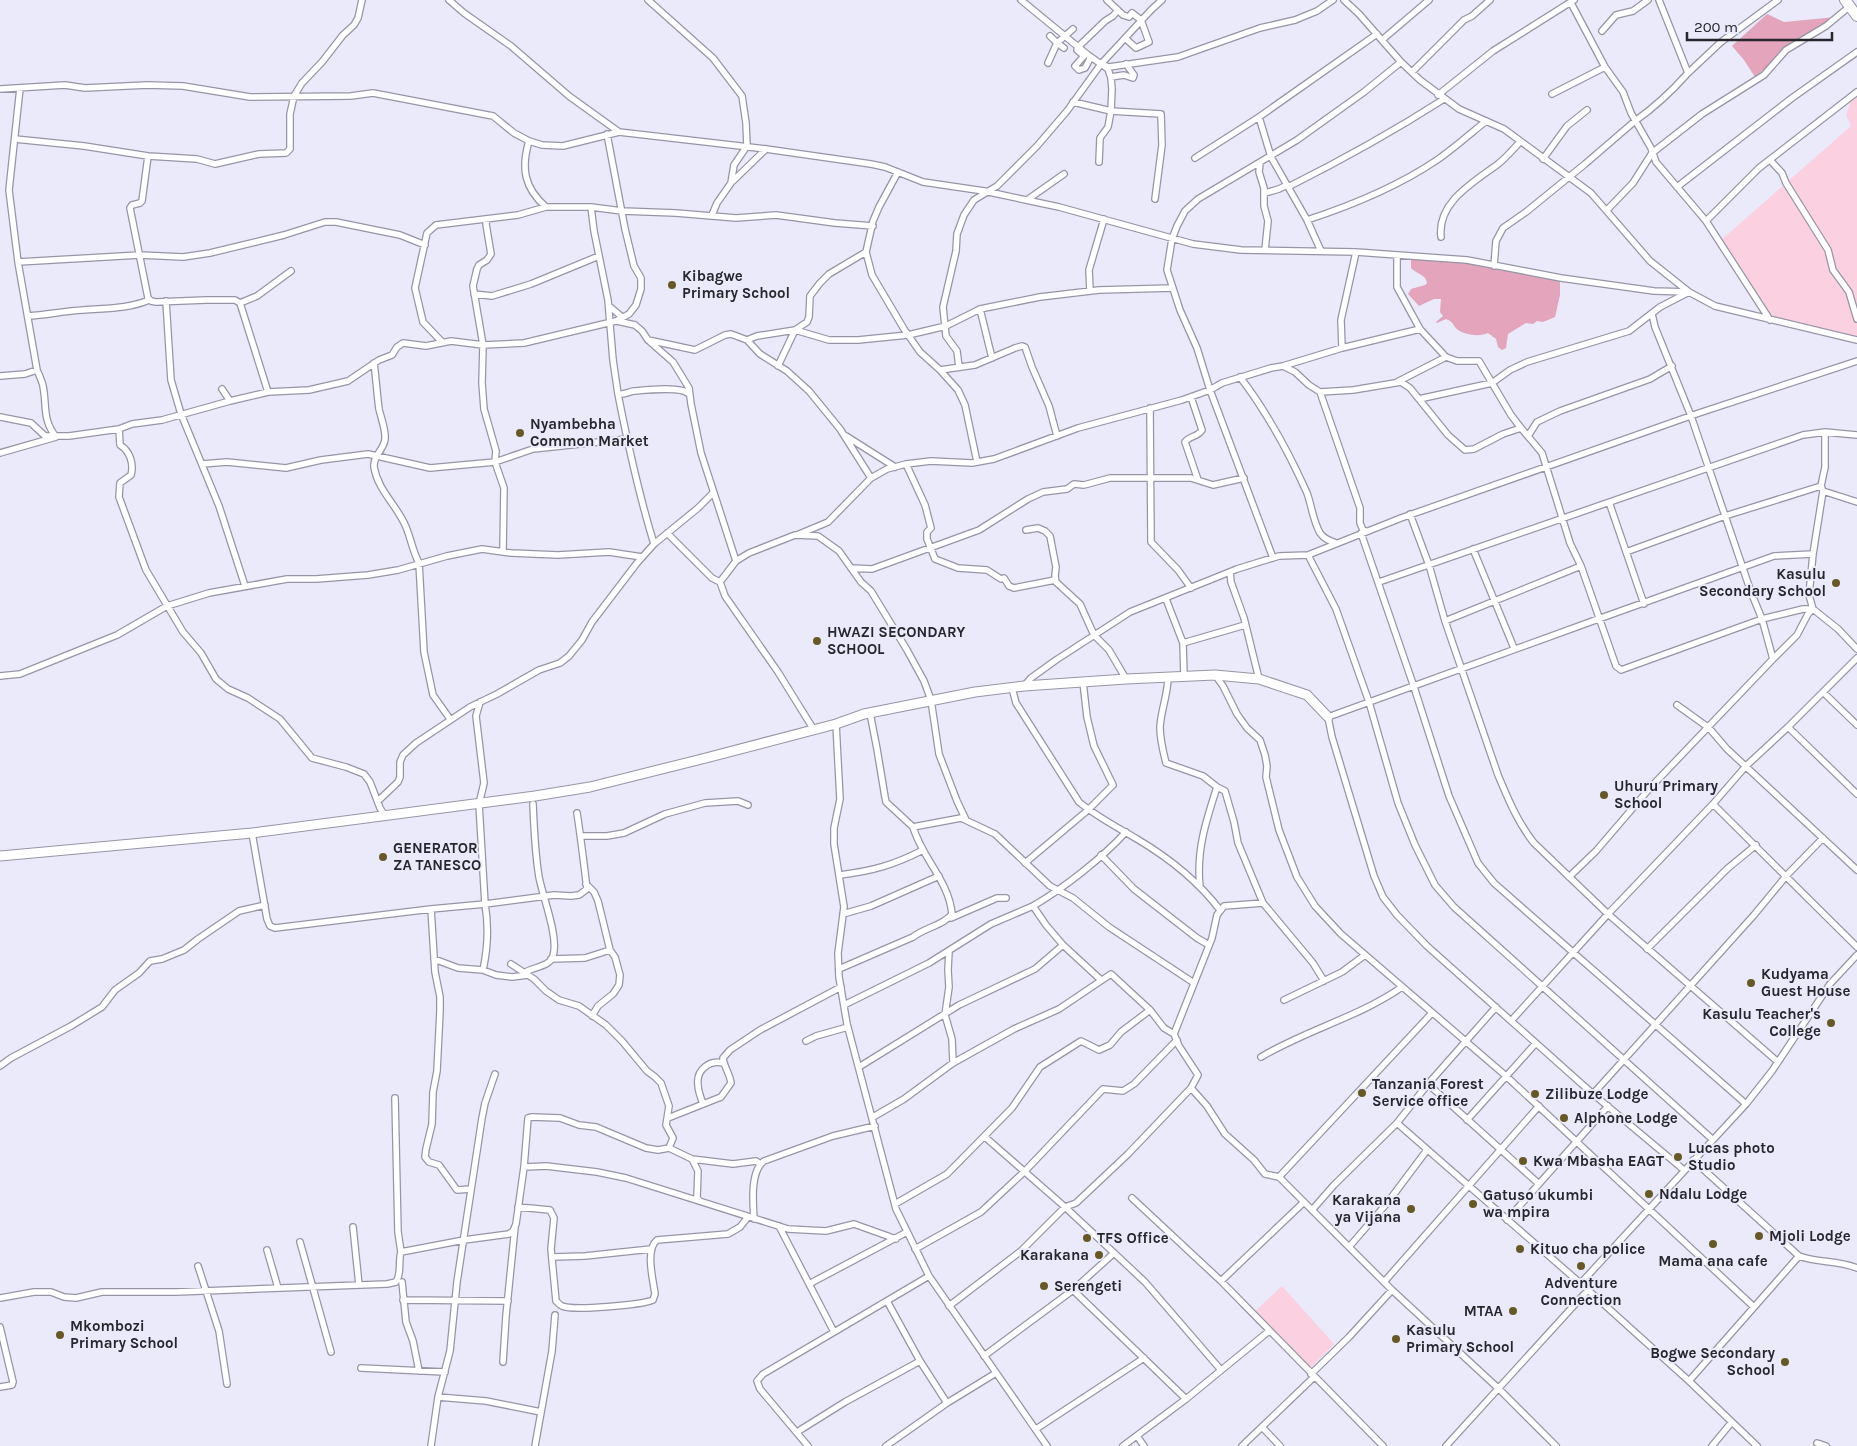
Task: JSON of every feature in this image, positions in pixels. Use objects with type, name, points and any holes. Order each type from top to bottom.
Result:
[{"type":"highway","points":[[1847,3],[1857,16]]},
{"type":"street","points":[[15,139],[84,146],[148,156],[197,159],[215,164],[259,154],[286,154],[290,149],[290,114],[294,96],[302,83],[322,62],[343,35],[354,25],[358,18],[362,0]]},
{"type":"street","points":[[449,0],[464,13],[512,46],[569,96],[619,132]]},
{"type":"street","points":[[648,0],[714,58],[742,96],[747,146],[734,165],[731,182]]},
{"type":"street","points":[[1022,0],[1078,47],[1108,69],[1112,89],[1111,110],[1108,127],[1100,138],[1099,162]]},
{"type":"street","points":[[1109,0],[1123,15],[1129,17],[1132,13],[1141,20],[1149,42],[1136,48],[1125,38]]},
{"type":"street","points":[[958,367],[957,351],[946,336],[943,307],[956,251],[957,234],[971,204],[997,186],[1025,158],[1073,102],[1101,64],[1162,0]]},
{"type":"street","points":[[1101,64],[1109,67],[1178,57],[1260,28],[1295,20],[1317,11],[1333,0]]},
{"type":"street","points":[[1344,0],[1401,62],[1438,95],[1459,108],[1504,129],[1567,178],[1591,194],[1607,210],[1636,247],[1650,261],[1689,292],[1715,306],[1857,340]]},
{"type":"street","points":[[1382,40],[1429,0]]},
{"type":"street","points":[[1412,72],[1464,20],[1472,16],[1490,0]]},
{"type":"street","points":[[1602,31],[1616,15],[1633,11],[1648,0]]},
{"type":"street","points":[[1660,0],[1688,73]]},
{"type":"street","points":[[1438,95],[1493,51],[1572,1],[1605,67],[1623,92],[1635,121],[1656,162],[1706,221],[1770,320]]},
{"type":"street","points":[[1494,266],[1496,241],[1503,228],[1526,212],[1635,121],[1668,96],[1688,73],[1721,42],[1775,1]]},
{"type":"street","points":[[1607,210],[1633,182],[1652,153],[1702,114],[1764,75],[1786,50],[1826,26],[1847,3]]},
{"type":"street","points":[[1078,47],[1104,20],[1118,10]]},
{"type":"street","points":[[1056,27],[1061,21]]},
{"type":"street","points":[[1048,63],[1057,42],[1073,29]]},
{"type":"street","points":[[1195,158],[1260,117],[1377,34]]},
{"type":"street","points":[[1050,36],[1064,48]]},
{"type":"street","points":[[1078,47],[1077,50],[1084,56],[1075,66],[1079,70],[1085,68],[1091,57]]},
{"type":"street","points":[[1677,187],[1792,98],[1857,52]]},
{"type":"street","points":[[1274,558],[1167,270],[1172,239],[1185,210],[1198,199],[1297,140],[1364,92],[1401,62]]},
{"type":"street","points":[[1111,77],[1124,75],[1133,78],[1134,75],[1126,64]]},
{"type":"street","points":[[1552,94],[1605,67]]},
{"type":"street","points":[[0,89],[65,85],[85,88],[147,84],[183,86],[250,97],[351,96],[373,92],[493,116],[514,133],[529,142],[542,146],[563,146],[619,132],[747,146],[885,167],[922,182],[1027,200],[1104,219],[1172,239],[1214,247],[1356,252],[1467,260],[1561,278],[1660,291],[1689,292]]},
{"type":"street","points":[[20,88],[9,190],[18,262],[37,370],[43,384],[45,413],[49,428],[56,437]]},
{"type":"street","points":[[1706,221],[1748,178],[1857,92]]},
{"type":"street","points":[[1265,193],[1287,186],[1370,144],[1444,99]]},
{"type":"street","points":[[1073,102],[1111,110],[1161,114],[1162,145],[1155,199]]},
{"type":"street","points":[[1543,159],[1567,126],[1587,110]]},
{"type":"street","points":[[1260,117],[1270,157],[1307,220],[1321,251]]},
{"type":"street","points":[[1307,220],[1357,203],[1392,187],[1438,160],[1486,121]]},
{"type":"street","points":[[0,417],[27,421],[45,436],[69,436],[118,429],[132,424],[162,420],[268,392],[309,390],[348,381],[374,363],[392,355],[397,346],[403,343],[426,346],[451,341],[483,345],[524,343],[543,340],[616,320],[629,314],[636,305],[641,289],[641,278],[634,266],[607,134]]},
{"type":"street","points":[[529,142],[525,162],[528,186],[546,207]]},
{"type":"street","points":[[1442,237],[1441,221],[1452,202],[1467,187],[1500,162],[1520,142]]},
{"type":"street","points":[[712,215],[717,203],[731,182],[766,149]]},
{"type":"street","points":[[148,156],[142,201],[130,208],[146,284],[145,291],[149,300]]},
{"type":"street","points":[[1770,160],[1782,173],[1786,184],[1828,250],[1833,270],[1846,287],[1857,319]]},
{"type":"street","points":[[1260,163],[1259,172],[1265,193],[1264,206],[1268,221],[1265,250]]},
{"type":"street","points":[[898,172],[885,194],[872,226],[866,252],[872,275],[920,352],[958,390],[965,405],[977,462]]},
{"type":"street","points":[[1027,200],[1064,174]]},
{"type":"street","points":[[442,342],[423,322],[415,288],[427,233],[436,225],[518,215],[546,207],[592,207],[622,211],[712,215],[736,218],[776,215],[872,226]]},
{"type":"street","points":[[592,207],[609,306],[616,320],[613,360],[618,394],[643,507],[654,544]]},
{"type":"street","points":[[1090,291],[1089,270],[1104,219]]},
{"type":"street","points":[[487,220],[486,229],[491,254],[487,260],[479,265],[473,286],[483,345],[482,383],[484,409],[496,451],[495,462],[504,488],[503,551]]},
{"type":"street","points":[[18,262],[140,255],[183,257],[210,253],[284,235],[325,222],[336,222],[400,235],[424,245]]},
{"type":"street","points":[[747,340],[757,336],[795,330],[807,322],[810,296],[820,283],[828,274],[866,252]]},
{"type":"street","points":[[1342,348],[1341,320],[1356,252]]},
{"type":"street","points":[[1397,255],[1397,288],[1420,329],[1446,357],[1457,361],[1479,361],[1511,416],[1542,453],[1570,543],[1581,566],[1616,666],[1621,670],[1762,619],[1803,609],[1813,609]]},
{"type":"street","points":[[474,294],[492,296],[531,284],[599,256]]},
{"type":"street","points":[[240,303],[257,296],[291,271]]},
{"type":"street","points":[[795,330],[829,340],[858,340],[908,335],[946,326],[980,309],[1040,297],[1090,291],[1173,288]]},
{"type":"street","points":[[1419,399],[1492,383],[1510,370],[1527,362],[1629,331],[1660,307],[1689,292]]},
{"type":"street","points":[[28,316],[54,315],[80,310],[140,304],[149,300],[166,302],[235,300],[240,303],[268,392]]},
{"type":"street","points":[[166,302],[171,380],[181,414],[219,506],[245,586]]},
{"type":"street","points":[[609,306],[616,320],[635,325],[648,340],[673,362],[689,388],[701,454],[736,561]]},
{"type":"street","points":[[980,309],[992,358]]},
{"type":"street","points":[[1652,314],[1655,327],[1691,416],[1762,619],[1774,659]]},
{"type":"street","points":[[720,582],[736,561],[749,553],[828,522],[871,478],[894,467],[931,461],[955,463],[994,459],[1057,436],[1191,397],[1222,383],[1259,371],[1420,329]]},
{"type":"street","points":[[778,366],[795,330]]},
{"type":"street","points":[[648,340],[695,350],[725,335],[731,334],[747,340],[760,354],[788,372],[808,391],[844,435],[871,478]]},
{"type":"street","points":[[940,370],[975,365],[1015,348],[1025,347],[1049,406],[1057,436]]},
{"type":"street","points":[[1283,366],[1295,372],[1320,392],[1353,390],[1396,382],[1446,357]]},
{"type":"street","points":[[1024,686],[1031,678],[1056,660],[1130,612],[1230,572],[1274,558],[1308,555],[1410,514],[1691,416],[1857,361]]},
{"type":"street","points":[[374,363],[385,438],[383,446],[376,456],[374,465],[379,485],[407,528],[414,554],[419,563],[426,660],[433,695],[450,719]]},
{"type":"street","points":[[1528,436],[1537,422],[1560,411],[1650,379],[1672,366]]},
{"type":"street","points":[[0,376],[25,374],[37,370]]},
{"type":"street","points":[[1240,378],[1258,400],[1298,474],[1321,535],[1336,543]]},
{"type":"street","points":[[1396,382],[1405,384],[1444,432],[1465,450],[1474,449],[1502,434],[1521,428]]},
{"type":"street","points":[[222,389],[230,401]]},
{"type":"street","points":[[618,394],[636,391],[668,390],[683,390],[690,394]]},
{"type":"street","points":[[1320,392],[1360,508],[1360,523],[1449,796],[1478,863],[1494,883],[1746,1104]]},
{"type":"street","points":[[1191,397],[1202,430],[1199,434],[1187,439],[1185,442],[1198,480]]},
{"type":"street","points":[[1150,408],[1151,542],[1178,570],[1191,588]]},
{"type":"street","points":[[118,429],[120,445],[127,450],[132,469],[131,475],[120,483],[119,497],[146,570],[183,632],[201,653],[219,683],[248,698],[280,719],[312,758],[364,774],[370,782],[385,816]]},
{"type":"street","points":[[1379,582],[1803,435],[1826,432],[1857,435]]},
{"type":"street","points":[[1826,432],[1825,467],[1809,595],[1813,609],[1838,629],[1857,650]]},
{"type":"street","points":[[844,435],[894,467]]},
{"type":"street","points":[[0,453],[56,437]]},
{"type":"street","points":[[202,464],[227,462],[286,468],[321,460],[368,454],[430,468],[495,462],[533,449],[627,439]]},
{"type":"street","points":[[906,464],[925,505],[931,528],[927,532],[927,539],[935,559],[958,568],[987,570],[1001,579],[1004,578],[1008,586],[1014,588],[1055,580]]},
{"type":"street","points":[[851,568],[872,569],[979,530],[1015,506],[1043,492],[1057,492],[1067,489],[1074,484],[1084,485],[1110,478],[1190,478],[1212,485],[1244,478]]},
{"type":"street","points":[[1626,552],[1725,516],[1822,488],[1857,502]]},
{"type":"street","points":[[378,801],[398,782],[400,762],[403,755],[416,743],[450,719],[539,670],[560,663],[569,656],[582,640],[592,622],[642,557],[654,544],[713,494]]},
{"type":"street","points":[[1610,502],[1644,604]]},
{"type":"street","points":[[1410,514],[1429,565],[1445,621],[1507,796],[1526,832],[1534,843],[1608,914],[1778,1062]]},
{"type":"street","points":[[1026,530],[1038,528],[1050,536],[1056,567],[1055,580]]},
{"type":"street","points":[[667,533],[712,578],[720,582],[724,596],[778,672],[814,730]]},
{"type":"street","points":[[795,535],[818,536],[840,551],[861,582],[871,591],[892,624],[917,668],[931,700],[937,750],[966,820]]},
{"type":"street","points":[[0,676],[20,674],[117,635],[167,606],[209,593],[245,586],[287,579],[368,575],[398,570],[419,563],[482,549],[511,553],[558,555],[610,552],[642,557]]},
{"type":"street","points":[[1473,549],[1514,648]]},
{"type":"street","points":[[1328,717],[1462,670],[1514,648],[1644,604],[1774,556],[1813,554]]},
{"type":"street","points":[[1308,555],[1334,603],[1369,702],[1398,803],[1415,845],[1435,885],[1454,907],[1712,1139]]},
{"type":"street","points":[[1445,621],[1581,566]]},
{"type":"street","points":[[1230,572],[1231,582],[1260,679]]},
{"type":"street","points":[[1055,580],[1080,604],[1094,635],[1109,650],[1126,679]]},
{"type":"street","points":[[1166,599],[1183,643],[1184,676]]},
{"type":"street","points":[[1569,877],[1596,851],[1650,788],[1797,635],[1808,614],[1813,609]]},
{"type":"street","points":[[1183,643],[1245,625]]},
{"type":"street","points":[[1511,1021],[1746,766],[1857,658]]},
{"type":"street","points":[[1215,675],[1223,686],[1237,714],[1247,728],[1260,740],[1265,755],[1266,777],[1276,822],[1297,877],[1315,906],[1341,934],[1539,1106],[1754,1307]]},
{"type":"street","points":[[0,856],[252,833],[479,804],[590,787],[814,730],[870,713],[975,692],[1024,686],[1184,676],[1215,675],[1260,679],[1307,695],[1328,717],[1332,737],[1374,876],[1384,897],[1397,915],[1427,946],[1593,1094],[1684,1170]]},
{"type":"street","points":[[1168,677],[1168,689],[1160,727],[1162,748],[1166,762],[1203,776],[1225,792],[1238,843],[1263,903],[1313,962],[1324,981]]},
{"type":"street","points":[[1025,863],[1088,810],[1113,785],[1094,746],[1087,717],[1083,682]]},
{"type":"street","points":[[1012,688],[1016,703],[1079,802],[1088,810],[1161,855],[1206,891],[1220,910]]},
{"type":"street","points":[[1823,692],[1857,725]]},
{"type":"street","points":[[480,702],[476,716],[484,782],[479,804],[488,929],[487,950],[483,970]]},
{"type":"street","points":[[1677,705],[1709,728],[1727,749],[1857,870]]},
{"type":"street","points":[[870,713],[884,797],[890,806],[913,827],[923,850],[948,892],[952,914],[949,919]]},
{"type":"street","points":[[836,724],[840,799],[834,828],[834,844],[844,907],[838,952],[841,987],[848,1027],[895,1204],[929,1276],[1047,1446]]},
{"type":"street","points":[[1788,727],[1857,794]]},
{"type":"street","points":[[1200,887],[1201,839],[1217,787]]},
{"type":"street","points":[[581,836],[607,836],[624,833],[666,814],[705,803],[738,801],[748,805]]},
{"type":"street","points":[[434,959],[458,968],[483,970],[512,977],[526,974],[550,962],[552,959],[554,934],[542,897],[535,842],[533,804]]},
{"type":"street","points":[[1713,804],[1857,947]]},
{"type":"street","points":[[252,833],[267,919],[270,926],[275,928],[485,904],[554,894],[579,895],[587,889],[577,813]]},
{"type":"street","points":[[913,827],[951,818],[961,818],[995,834],[1050,886],[1073,898],[1109,927],[1194,983]]},
{"type":"street","points":[[844,1005],[929,963],[991,924],[1033,906],[1059,891],[1126,832]]},
{"type":"street","points":[[1593,1094],[1823,838]]},
{"type":"street","points":[[1647,949],[1728,868],[1756,845]]},
{"type":"street","points":[[840,875],[870,871],[923,850]]},
{"type":"street","points":[[1101,855],[1134,889],[1197,938],[1209,945]]},
{"type":"street","points":[[843,914],[871,906],[939,876]]},
{"type":"street","points":[[586,884],[594,892],[598,901],[610,950],[615,957],[620,975],[619,985],[613,994],[598,1006],[592,1016]]},
{"type":"street","points":[[839,970],[997,898],[1006,898]]},
{"type":"street","points":[[915,1249],[981,1212],[1025,1172],[1103,1089],[1123,1091],[1134,1084],[1175,1037],[1209,945],[1217,914],[1224,906],[1263,903]]},
{"type":"street","points":[[0,1066],[102,1007],[114,990],[139,973],[150,961],[162,959],[184,950],[198,938],[239,911],[265,905]]},
{"type":"street","points":[[1033,906],[1064,945],[1102,980]]},
{"type":"street","points":[[431,909],[440,1011],[432,1124],[425,1157],[429,1162],[439,1165],[457,1190],[471,1189]]},
{"type":"street","points":[[859,1067],[944,1015],[1001,984],[1035,969],[1064,945]]},
{"type":"street","points":[[552,959],[585,958],[610,950]]},
{"type":"street","points":[[949,951],[949,987],[944,1015],[952,1039],[953,1063]]},
{"type":"street","points":[[1284,1000],[1342,972],[1366,955]]},
{"type":"street","points":[[1580,1284],[1746,1104],[1778,1062],[1830,984],[1857,955]]},
{"type":"street","points":[[511,964],[559,1000],[579,1006],[606,1025],[647,1071],[656,1076],[669,1106],[666,1125],[673,1138],[669,1148]]},
{"type":"street","points":[[873,1117],[904,1099],[953,1063],[1014,1029],[1059,1009],[1111,974],[1150,1010],[1164,1028],[1175,1037],[1198,1075],[1192,1088],[1076,1204],[1065,1207],[1021,1251],[949,1306]]},
{"type":"street","points":[[668,1118],[721,1097],[731,1083],[723,1058],[726,1053],[754,1034],[841,987]]},
{"type":"street","points":[[1261,1057],[1283,1044],[1376,1004],[1402,987]]},
{"type":"street","points":[[1312,1210],[1334,1185],[1397,1123],[1428,1084],[1496,1007]]},
{"type":"street","points":[[895,1204],[947,1174],[1012,1108],[1040,1067],[1082,1041],[1098,1050],[1110,1045],[1121,1032],[1150,1010]]},
{"type":"street","points":[[1279,1177],[1432,1012]]},
{"type":"street","points":[[806,1040],[848,1027]]},
{"type":"street","points":[[1467,1120],[1536,1043]]},
{"type":"street","points":[[703,1104],[697,1084],[699,1074],[703,1067],[711,1063],[724,1064]]},
{"type":"street","points":[[431,1446],[438,1397],[450,1351],[454,1300],[485,1103],[495,1074]]},
{"type":"street","points":[[1428,1084],[1539,1184]]},
{"type":"street","points":[[1192,1088],[1219,1122],[1225,1134],[1254,1160],[1265,1174],[1279,1177],[1392,1290],[1499,1389],[1548,1444],[1556,1446]]},
{"type":"street","points":[[0,1298],[34,1292],[51,1292],[64,1297],[76,1298],[102,1292],[207,1291],[387,1284],[396,1282],[399,1278],[401,1252],[398,1232],[395,1098]]},
{"type":"street","points":[[1384,1282],[1539,1106]]},
{"type":"street","points":[[1507,1220],[1608,1106]]},
{"type":"street","points":[[503,1362],[528,1118],[560,1118],[579,1125],[596,1127],[646,1148],[658,1150],[669,1148],[692,1159],[733,1164],[756,1161],[760,1164]]},
{"type":"street","points":[[1397,1123],[1588,1290],[1689,1381],[1757,1446]]},
{"type":"street","points":[[518,1207],[550,1210],[554,1218],[551,1249],[556,1301],[562,1306],[586,1307],[631,1304],[653,1300],[655,1294],[651,1249],[652,1244],[657,1240],[728,1234],[751,1218],[756,1171],[764,1161],[833,1136],[875,1126]]},
{"type":"street","points":[[985,1136],[1065,1207],[1144,1282],[1221,1370]]},
{"type":"street","points":[[1349,1247],[1388,1202],[1427,1150]]},
{"type":"street","points":[[692,1159],[698,1171],[697,1198],[702,1202]]},
{"type":"street","points":[[1693,1160],[1799,1256],[1809,1260],[1843,1263],[1857,1268]]},
{"type":"street","points":[[524,1167],[546,1166],[597,1172],[626,1178],[788,1229],[826,1231],[854,1224],[896,1239]]},
{"type":"street","points":[[1132,1198],[1221,1281],[1383,1446]]},
{"type":"street","points":[[1221,1281],[1304,1202]]},
{"type":"street","points":[[401,1252],[509,1234],[516,1224]]},
{"type":"street","points":[[780,1226],[834,1332]]},
{"type":"street","points":[[353,1227],[359,1285]]},
{"type":"street","points":[[809,1284],[907,1232]]},
{"type":"street","points":[[300,1242],[331,1352]]},
{"type":"street","points":[[552,1257],[585,1256],[651,1249]]},
{"type":"street","points":[[268,1250],[278,1288]]},
{"type":"street","points":[[984,1356],[1073,1290],[1113,1254]]},
{"type":"street","points":[[1689,1381],[1799,1256]]},
{"type":"street","points":[[198,1266],[219,1332],[227,1384]]},
{"type":"street","points":[[808,1446],[760,1390],[758,1381],[763,1374],[929,1276]]},
{"type":"street","points":[[402,1282],[406,1322],[413,1341],[419,1371]]},
{"type":"street","points":[[1073,1290],[1186,1399]]},
{"type":"street","points":[[1242,1446],[1350,1337],[1392,1290]]},
{"type":"street","points":[[1446,1446],[1588,1290]]},
{"type":"street","points":[[403,1300],[508,1301]]},
{"type":"street","points":[[887,1301],[920,1361],[947,1403]]},
{"type":"street","points":[[535,1446],[552,1351],[555,1316]]},
{"type":"street","points":[[0,1327],[13,1382],[12,1385],[0,1387]]},
{"type":"street","points":[[1123,1446],[1186,1399],[1269,1331]]},
{"type":"street","points":[[1036,1429],[1144,1358]]},
{"type":"street","points":[[796,1432],[920,1361]]},
{"type":"street","points":[[361,1368],[445,1372]]},
{"type":"street","points":[[886,1446],[947,1403],[996,1373]]},
{"type":"street","points":[[438,1397],[486,1401],[542,1412]]},
{"type":"street","points":[[1712,1446],[1731,1423]]},
{"type":"street","points":[[1262,1427],[1280,1446]]},
{"type":"street","points":[[1137,1436],[1144,1446]]},
{"type":"street","points":[[1817,1443],[1826,1446]]},
{"type":"shaded area","points":[[1767,14],[1784,22],[1836,17],[1820,28],[1806,34],[1755,77],[1732,46]]},
{"type":"shaded area","points":[[1857,95],[1857,340],[1771,317],[1720,241],[1851,126],[1846,115],[1851,100]]},
{"type":"shaded area","points":[[1413,256],[1468,260],[1560,278],[1560,295],[1555,317],[1543,322],[1526,323],[1508,334],[1506,348],[1502,350],[1498,347],[1496,339],[1488,333],[1473,335],[1465,333],[1458,330],[1452,322],[1446,319],[1437,323],[1443,316],[1440,312],[1441,299],[1434,299],[1419,306],[1408,294],[1411,289],[1427,283],[1423,276],[1411,268]]},
{"type":"shaded area","points":[[1282,1286],[1334,1344],[1310,1368],[1254,1312]]},
{"type":"place","name":"Kibagwe Primary School","points":[[672,285]]},
{"type":"place","name":"Nyambebha Common Market","points":[[520,433]]},
{"type":"place","name":"Kasulu Secondary School","points":[[1836,583]]},
{"type":"place","name":"HWAZI SECONDARY SCHOOL","points":[[817,641]]},
{"type":"place","name":"Uhuru Primary School","points":[[1604,795]]},
{"type":"place","name":"GENERATOR ZA TANESCO","points":[[383,857]]},
{"type":"place","name":"Kudyama Guest House","points":[[1751,983]]},
{"type":"place","name":"Kasulu Teacher's College","points":[[1831,1023]]},
{"type":"place","name":"Tanzania Forest Service office","points":[[1362,1093]]},
{"type":"place","name":"Zilibuze Lodge","points":[[1535,1094]]},
{"type":"place","name":"Alphone Lodge","points":[[1564,1118]]},
{"type":"place","name":"Lucas photo Studio","points":[[1678,1157]]},
{"type":"place","name":"Kwa Mbasha EAGT","points":[[1523,1161]]},
{"type":"place","name":"Ndalu Lodge","points":[[1649,1194]]},
{"type":"place","name":"Gatuso ukumbi wa mpira","points":[[1473,1204]]},
{"type":"place","name":"Karakana ya Vijana","points":[[1411,1209]]},
{"type":"place","name":"Mjoli Lodge","points":[[1759,1236]]},
{"type":"place","name":"TFS Office","points":[[1087,1238]]},
{"type":"place","name":"Mama ana cafe","points":[[1713,1244]]},
{"type":"place","name":"Kituo cha police","points":[[1520,1249]]},
{"type":"place","name":"Karakana","points":[[1099,1255]]},
{"type":"place","name":"Adventure Connection","points":[[1581,1266]]},
{"type":"place","name":"Serengeti","points":[[1044,1286]]},
{"type":"place","name":"MTAA","points":[[1513,1311]]},
{"type":"place","name":"Mkombozi Primary School","points":[[60,1335]]},
{"type":"place","name":"Kasulu Primary School","points":[[1396,1339]]},
{"type":"place","name":"Bogwe Secondary School","points":[[1785,1362]]}]
